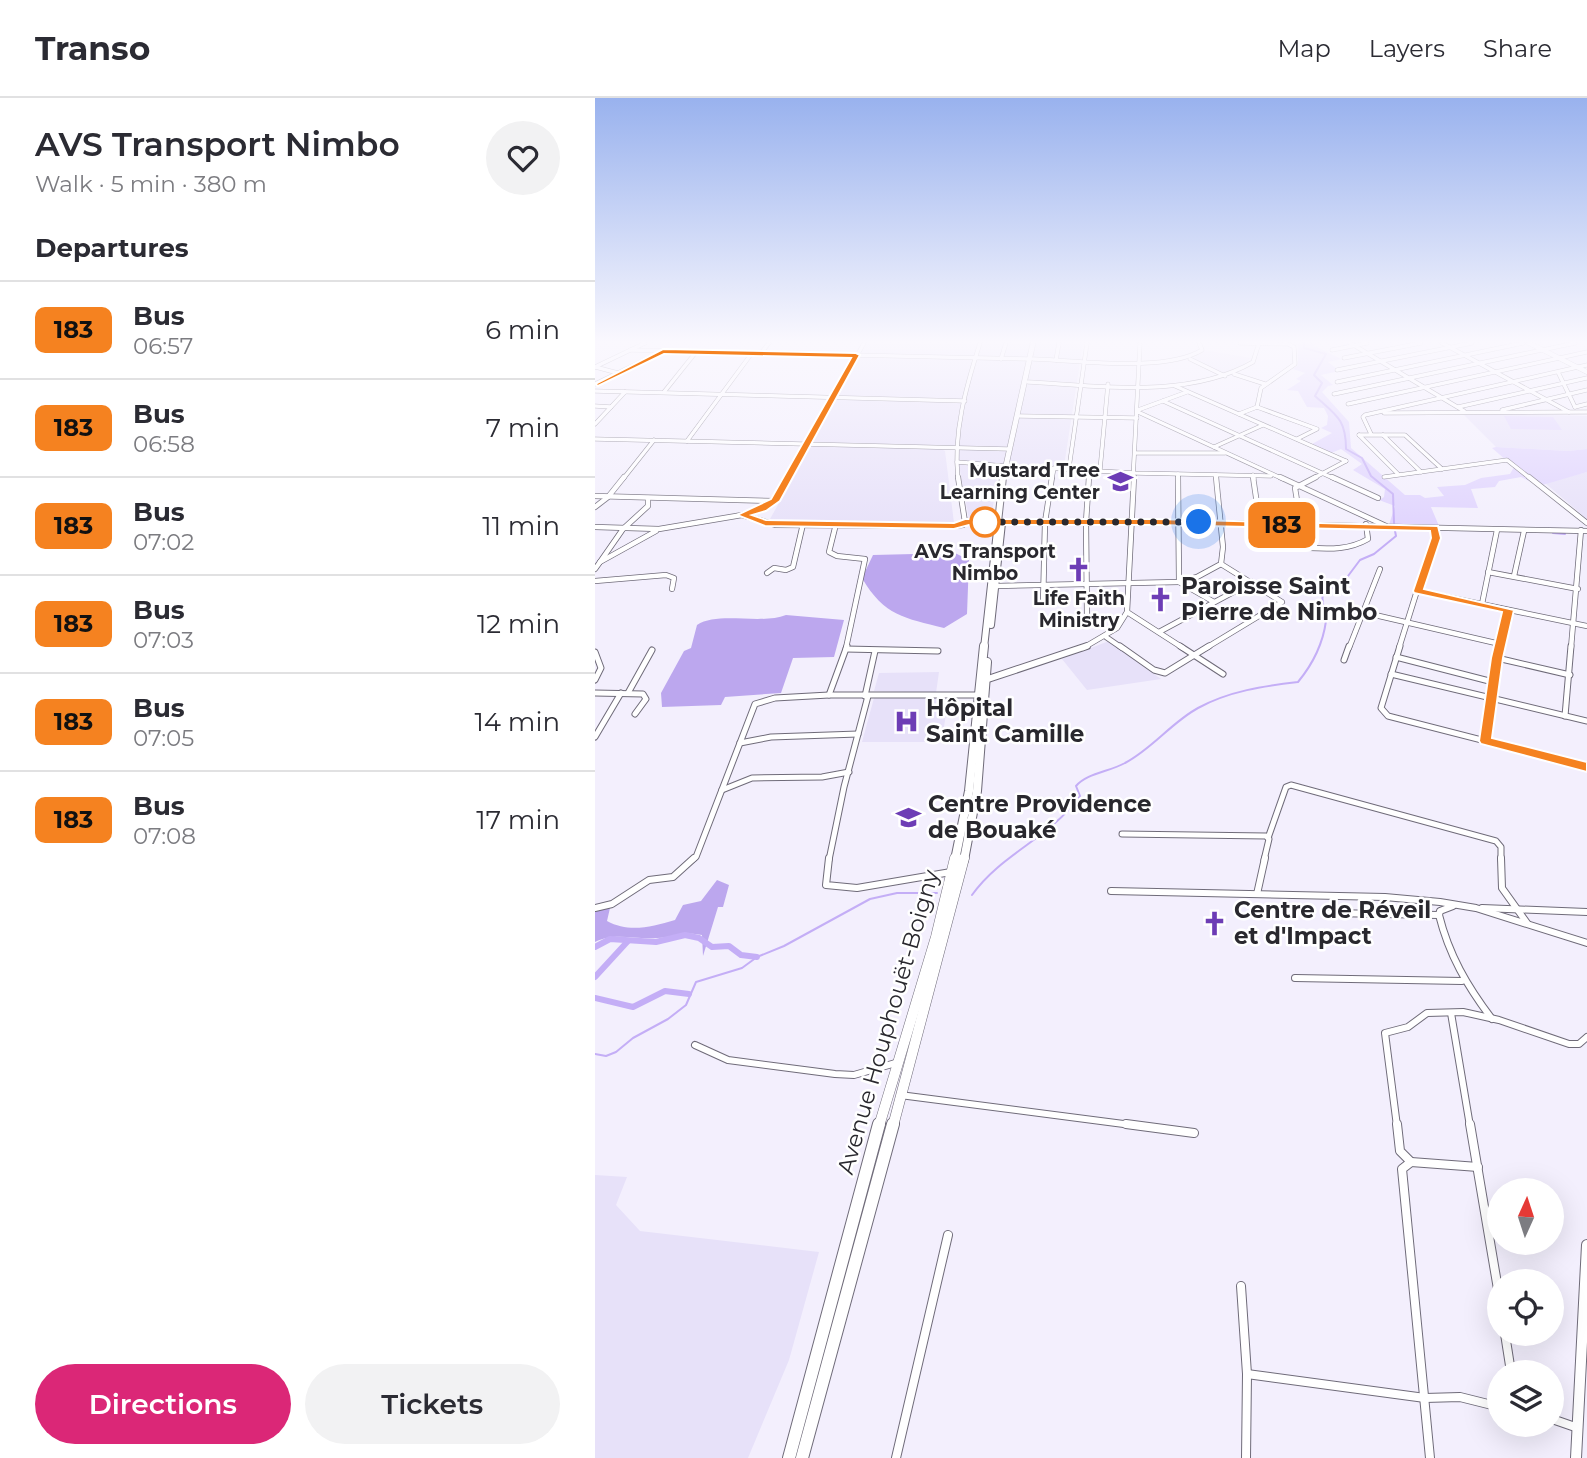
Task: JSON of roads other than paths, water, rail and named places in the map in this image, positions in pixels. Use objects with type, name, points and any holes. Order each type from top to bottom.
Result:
[{"type":"highway","name":"Avenue Houphouët-Boigny","points":[[803,1458],[968,842],[977,791],[983,681],[1008,449],[1019,406]]},
{"type":"highway","name":"Avenue Houphouët-Boigny","points":[[1007,466],[1022,406]]},
{"type":"highway","name":"Avenue Houphouët-Boigny","points":[[789,1458],[864,1175],[890,1094],[951,872],[969,791],[978,695],[983,681],[996,586],[1000,522]]},
{"type":"main road","points":[[1576,1458],[1587,1245]]},
{"type":"street","points":[[602,406],[611,407]]},
{"type":"street","points":[[687,441],[712,406]]},
{"type":"street","points":[[595,527],[659,529],[762,509],[775,501],[828,406]]},
{"type":"street","points":[[964,406],[957,462],[965,522]]},
{"type":"street","points":[[1069,468],[1078,406]]},
{"type":"street","points":[[1100,470],[1106,406]]},
{"type":"street","points":[[983,681],[1086,647],[1117,628],[1127,612],[1134,522],[1137,406]]},
{"type":"street","points":[[1020,416],[1105,417],[1137,413],[1151,406]]},
{"type":"street","points":[[1175,406],[1378,498]]},
{"type":"street","points":[[1221,406],[1346,461],[1294,490],[1301,525]]},
{"type":"street","points":[[1371,434],[1363,416],[1404,406]]},
{"type":"street","points":[[1492,412],[1517,406]]},
{"type":"street","points":[[1558,406],[1570,413]]},
{"type":"street","points":[[595,424],[611,407]]},
{"type":"street","points":[[1239,414],[1257,407],[1317,429],[1297,439]]},
{"type":"street","points":[[1458,407],[1464,411]]},
{"type":"street","points":[[1565,410],[1575,407]]},
{"type":"street","points":[[1374,413],[1587,412]]},
{"type":"street","points":[[1137,413],[1390,528]]},
{"type":"street","points":[[1214,447],[1263,425]]},
{"type":"street","points":[[1383,434],[1421,472]]},
{"type":"street","points":[[1399,475],[1359,436],[1405,435],[1441,469]]},
{"type":"street","points":[[595,439],[1008,449]]},
{"type":"street","points":[[595,507],[608,496],[654,440]]},
{"type":"street","points":[[1136,453],[1225,453]]},
{"type":"street","points":[[1384,477],[1507,460],[1587,523]]},
{"type":"street","points":[[957,462],[1135,473],[1275,476]]},
{"type":"street","points":[[1042,604],[1045,522],[1054,468]]},
{"type":"street","points":[[1087,616],[1086,522],[1090,469]]},
{"type":"street","points":[[1178,474],[1179,582]]},
{"type":"street","points":[[1216,475],[1223,547],[1221,564]]},
{"type":"street","points":[[1253,475],[1260,524]]},
{"type":"street","points":[[595,496],[775,501]]},
{"type":"street","points":[[595,569],[623,529],[648,506],[647,498]]},
{"type":"street","points":[[742,515],[776,525],[954,526],[963,525],[965,522],[1178,522],[1584,531],[1565,716]]},
{"type":"street","points":[[1309,548],[1352,549],[1368,539],[1368,527],[1364,518]]},
{"type":"street","points":[[767,573],[774,568],[786,570],[793,567],[803,524]]},
{"type":"street","points":[[829,695],[846,649],[865,559],[837,556],[829,552],[836,524]]},
{"type":"street","points":[[1434,528],[1436,538],[1381,708],[1388,716],[1587,767]]},
{"type":"street","points":[[600,562],[659,529]]},
{"type":"street","points":[[1482,604],[1497,530]]},
{"type":"street","points":[[1514,576],[1524,531]]},
{"type":"street","points":[[996,586],[1179,582],[1221,564]]},
{"type":"street","points":[[1106,637],[1159,673],[1165,673],[1282,602],[1221,564]]},
{"type":"street","points":[[1344,660],[1380,569]]},
{"type":"street","points":[[1488,572],[1578,589]]},
{"type":"street","points":[[595,582],[666,575],[674,578],[672,589]]},
{"type":"street","points":[[1179,582],[1214,602]]},
{"type":"street","points":[[1159,632],[1252,582]]},
{"type":"street","points":[[1418,591],[1587,626]]},
{"type":"street","points":[[1485,741],[1497,658],[1508,610]]},
{"type":"street","points":[[1127,612],[1223,674]]},
{"type":"street","points":[[1362,612],[1500,644]]},
{"type":"street","points":[[846,649],[938,651]]},
{"type":"street","points":[[595,737],[652,650]]},
{"type":"street","points":[[876,651],[835,826],[826,885],[857,888],[951,872]]},
{"type":"street","points":[[595,652],[601,668],[595,680]]},
{"type":"street","points":[[1396,657],[1493,682]]},
{"type":"street","points":[[1497,658],[1570,675]]},
{"type":"street","points":[[1391,674],[1587,721]]},
{"type":"street","points":[[595,693],[646,696],[635,714]]},
{"type":"street","points":[[595,908],[612,904],[649,880],[673,877],[696,857],[755,704],[775,698],[829,695],[978,695]]},
{"type":"street","points":[[740,743],[771,737],[858,734]]},
{"type":"street","points":[[722,790],[752,778],[822,777],[849,772]]},
{"type":"street","points":[[1257,894],[1268,838],[1286,787],[1291,785],[1496,841],[1501,847],[1501,888],[1528,923]]},
{"type":"street","points":[[1122,834],[1268,838]]},
{"type":"street","points":[[1111,891],[1385,897],[1460,905],[1528,923],[1587,943]]},
{"type":"street","points":[[1460,905],[1440,911],[1447,950],[1462,981],[1493,1020]]},
{"type":"street","points":[[1476,908],[1587,912]]},
{"type":"street","points":[[1330,913],[1439,915]]},
{"type":"street","points":[[1295,978],[1462,981]]},
{"type":"street","points":[[1451,1013],[1495,1269]]},
{"type":"street","points":[[1478,1167],[1411,1162],[1400,1151],[1385,1033],[1389,1029],[1408,1027],[1422,1015],[1451,1013],[1493,1020],[1569,1044],[1579,1044],[1587,1037]]},
{"type":"street","points":[[695,1045],[728,1060],[854,1076],[899,1062]]},
{"type":"street","points":[[890,1094],[1194,1133]]},
{"type":"street","points":[[1411,1162],[1402,1169],[1430,1458]]},
{"type":"street","points":[[896,1458],[948,1236]]},
{"type":"street","points":[[1241,1286],[1247,1374],[1246,1458]]},
{"type":"street","points":[[1247,1374],[1425,1398],[1460,1397],[1487,1404]]},
{"type":"street","points":[[1564,1423],[1578,1428]]},
{"type":"waterway","points":[[1327,406],[1342,424],[1346,449],[1362,458],[1371,476],[1393,494],[1394,523]]},
{"type":"waterway","points":[[972,895],[997,868],[1068,811],[1080,796],[1076,786],[1081,782],[1135,757],[1179,721],[1210,702],[1247,690],[1298,682],[1320,645],[1326,618],[1323,594],[1345,580],[1360,560],[1374,554],[1396,536],[1395,531]]},
{"type":"waterway","points":[[1553,533],[1565,534]]},
{"type":"waterway","points":[[595,1054],[606,1056],[616,1052],[633,1038],[668,1019],[686,1005],[696,982],[742,968],[757,957],[784,946],[870,899],[897,893],[937,893]]},
{"type":"waterway","points":[[595,947],[610,939],[656,942],[685,935],[699,938],[712,947],[729,946],[741,955],[757,957]]},
{"type":"waterway","points":[[595,977],[628,941]]},
{"type":"waterway","points":[[595,998],[633,1007],[665,991],[689,994]]},
{"type":"place","name":"Mustard Tree Learning Center","points":[[1120,481]]},
{"type":"place","name":"AVS Transport Nimbo","points":[[985,522]]},
{"type":"place","name":"Life Faith Ministry","points":[[1079,570]]},
{"type":"place","name":"Paroisse Saint Pierre de Nimbo","points":[[1161,599]]},
{"type":"place","name":"Hôpital Saint Camille","points":[[906,721]]},
{"type":"place","name":"Centre Providence de Bouaké","points":[[908,817]]},
{"type":"place","name":"Centre de Réveil et d'Impact","points":[[1214,923]]}]
